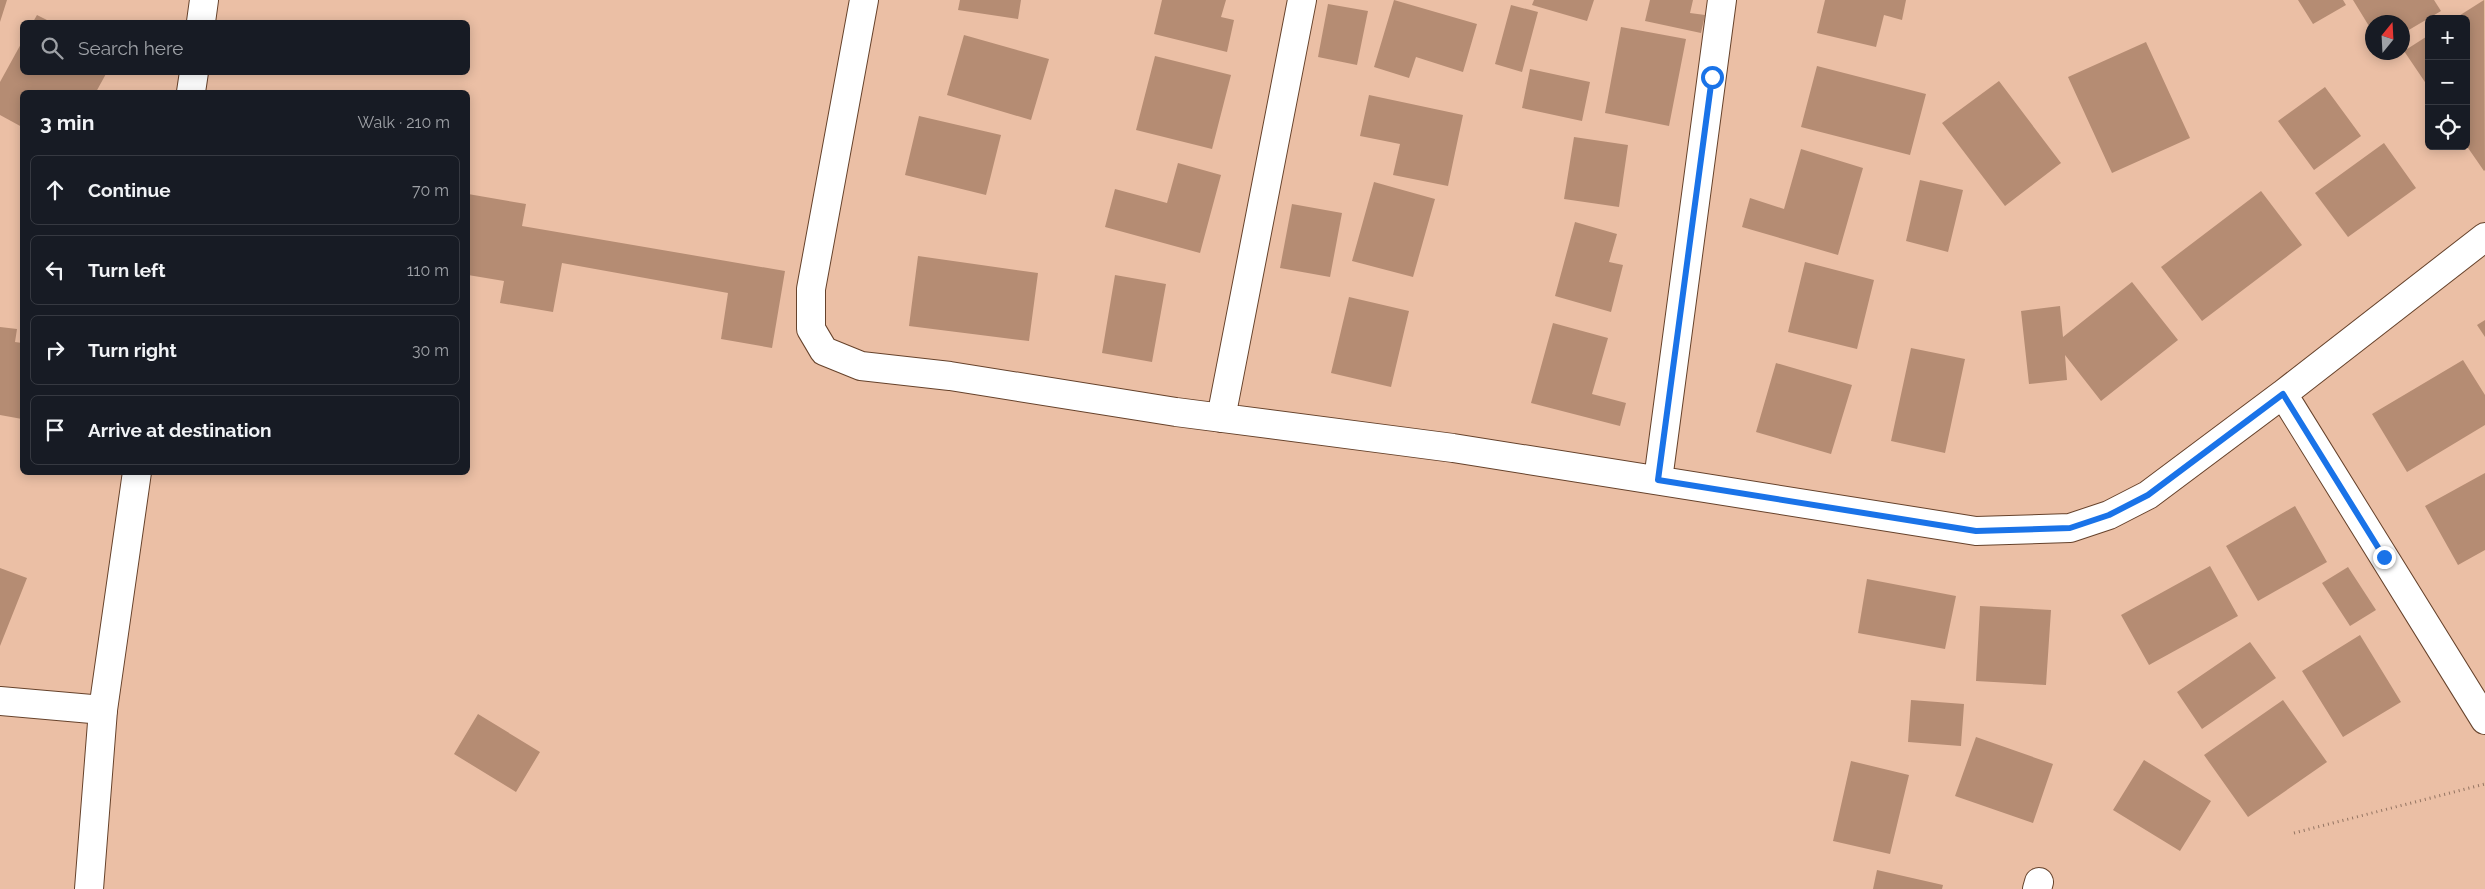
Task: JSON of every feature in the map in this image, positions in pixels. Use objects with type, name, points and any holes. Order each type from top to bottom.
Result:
[{"type":"street","points":[[201,20],[204,0]]},
{"type":"street","points":[[864,0],[811,288],[811,329],[824,351],[861,366],[950,376],[1221,418],[1453,448],[1976,531],[2070,528],[2109,515],[2148,495],[2283,394],[2485,238]]},
{"type":"street","points":[[1221,418],[1302,0]]},
{"type":"street","points":[[1658,480],[1722,0]]},
{"type":"street","points":[[191,90],[194,75]]},
{"type":"street","points":[[2283,394],[2485,720]]},
{"type":"street","points":[[89,889],[103,710],[137,475]]},
{"type":"street","points":[[0,701],[103,710]]},
{"type":"path","points":[[2294,833],[2485,784]]},
{"type":"building","points":[[0,0],[7,0],[0,22]]},
{"type":"building","points":[[960,0],[1021,0],[1018,19],[958,10]]},
{"type":"building","points":[[1162,0],[1226,0],[1221,17],[1234,20],[1227,52],[1154,34]]},
{"type":"building","points":[[1394,0],[1477,24],[1463,72],[1416,57],[1409,78],[1374,67]]},
{"type":"building","points":[[1534,0],[1594,0],[1587,21],[1532,5]]},
{"type":"building","points":[[1650,0],[1693,0],[1690,13],[1705,15],[1701,33],[1645,21]]},
{"type":"building","points":[[1825,0],[1906,0],[1902,20],[1884,15],[1876,47],[1817,33]]},
{"type":"building","points":[[2298,0],[2343,0],[2346,5],[2313,24]]},
{"type":"building","points":[[2353,0],[2434,0],[2441,11],[2434,15],[2425,15],[2425,20],[2410,29],[2410,15],[2365,15],[2365,20]]},
{"type":"building","points":[[2484,0],[2484,171],[2469,150],[2470,15],[2460,15]]},
{"type":"building","points":[[1328,4],[1368,11],[1357,65],[1318,57]]},
{"type":"building","points":[[1511,5],[1538,12],[1522,72],[1495,64]]},
{"type":"building","points":[[37,15],[47,20],[34,20]]},
{"type":"building","points":[[1621,27],[1686,39],[1669,126],[1605,113]]},
{"type":"building","points":[[964,35],[1049,59],[1031,120],[947,95]]},
{"type":"building","points":[[2425,38],[2425,82],[2410,60],[2410,47]]},
{"type":"building","points":[[2146,42],[2190,138],[2112,173],[2068,77]]},
{"type":"building","points":[[20,46],[20,75],[105,75],[97,90],[20,90],[20,126],[0,115],[0,82]]},
{"type":"building","points":[[1155,56],[1231,75],[1212,149],[1136,130]]},
{"type":"building","points":[[1817,66],[1926,94],[1910,155],[1801,127]]},
{"type":"building","points":[[1530,69],[1590,82],[1582,121],[1522,108]]},
{"type":"building","points":[[1999,81],[2061,163],[2005,206],[1942,123]]},
{"type":"building","points":[[2325,87],[2361,136],[2314,170],[2278,121]]},
{"type":"building","points":[[1369,95],[1463,115],[1448,186],[1393,175],[1400,144],[1360,136]]},
{"type":"building","points":[[919,116],[1001,135],[986,195],[905,175]]},
{"type":"building","points":[[1574,137],[1628,145],[1619,207],[1564,199]]},
{"type":"building","points":[[2384,143],[2416,188],[2348,237],[2315,193]]},
{"type":"building","points":[[1801,149],[1863,168],[1838,255],[1742,227],[1750,198],[1784,209]]},
{"type":"building","points":[[1178,163],[1221,175],[1200,253],[1105,227],[1115,189],[1167,203]]},
{"type":"building","points":[[1920,180],[1963,190],[1948,252],[1906,241]]},
{"type":"building","points":[[1374,182],[1435,199],[1413,277],[1352,261]]},
{"type":"building","points":[[2261,191],[2302,245],[2202,321],[2161,267]]},
{"type":"building","points":[[470,194],[526,204],[522,226],[785,271],[772,348],[721,339],[728,293],[562,263],[553,312],[500,303],[504,281],[470,275]]},
{"type":"building","points":[[1292,204],[1342,213],[1330,277],[1280,268]]},
{"type":"building","points":[[1575,222],[1617,234],[1609,262],[1623,265],[1611,312],[1555,296]]},
{"type":"building","points":[[918,256],[1038,273],[1029,341],[909,326]]},
{"type":"building","points":[[1805,262],[1874,280],[1857,349],[1788,332]]},
{"type":"building","points":[[1115,275],[1166,284],[1152,362],[1102,353]]},
{"type":"building","points":[[2132,282],[2178,340],[2101,401],[2065,355],[2067,380],[2029,384],[2021,311],[2060,306],[2063,337]]},
{"type":"building","points":[[1349,297],[1409,311],[1391,387],[1331,373]]},
{"type":"building","points":[[2485,320],[2485,337],[2477,325]]},
{"type":"building","points":[[1553,323],[1608,338],[1592,394],[1626,403],[1620,426],[1531,403]]},
{"type":"building","points":[[0,327],[17,329],[15,342],[20,343],[20,419],[0,415]]},
{"type":"building","points":[[1911,348],[1965,359],[1945,453],[1891,441]]},
{"type":"building","points":[[2463,360],[2485,395],[2485,425],[2407,472],[2372,414]]},
{"type":"building","points":[[1776,363],[1852,385],[1831,454],[1756,432]]},
{"type":"building","points":[[2485,473],[2485,550],[2458,565],[2425,506]]},
{"type":"building","points":[[2295,506],[2327,562],[2258,601],[2226,546]]},
{"type":"building","points":[[2210,566],[2238,616],[2149,665],[2121,615]]},
{"type":"building","points":[[2348,567],[2376,610],[2350,626],[2322,583]]},
{"type":"building","points":[[0,568],[27,578],[0,646]]},
{"type":"building","points":[[1867,579],[1956,596],[1945,649],[1858,633]]},
{"type":"building","points":[[1980,606],[2051,610],[2046,685],[1976,681]]},
{"type":"building","points":[[2360,635],[2401,702],[2343,737],[2302,671]]},
{"type":"building","points":[[2250,642],[2276,678],[2202,729],[2177,692]]},
{"type":"building","points":[[1911,700],[1964,704],[1961,746],[1908,742]]},
{"type":"building","points":[[2283,700],[2327,762],[2248,817],[2204,755]]},
{"type":"building","points":[[478,714],[540,752],[516,792],[454,754]]},
{"type":"building","points":[[1976,737],[2053,764],[2033,823],[1955,796]]},
{"type":"building","points":[[2144,760],[2211,801],[2180,851],[2113,810]]},
{"type":"building","points":[[1851,761],[1909,775],[1890,854],[1833,841]]},
{"type":"building","points":[[1877,870],[1943,885],[1942,889],[1873,889]]},
{"type":"route","points":[[1712,77],[1658,480],[1976,531],[2070,528],[2109,515],[2148,495],[2283,394],[2384,557]]}]
